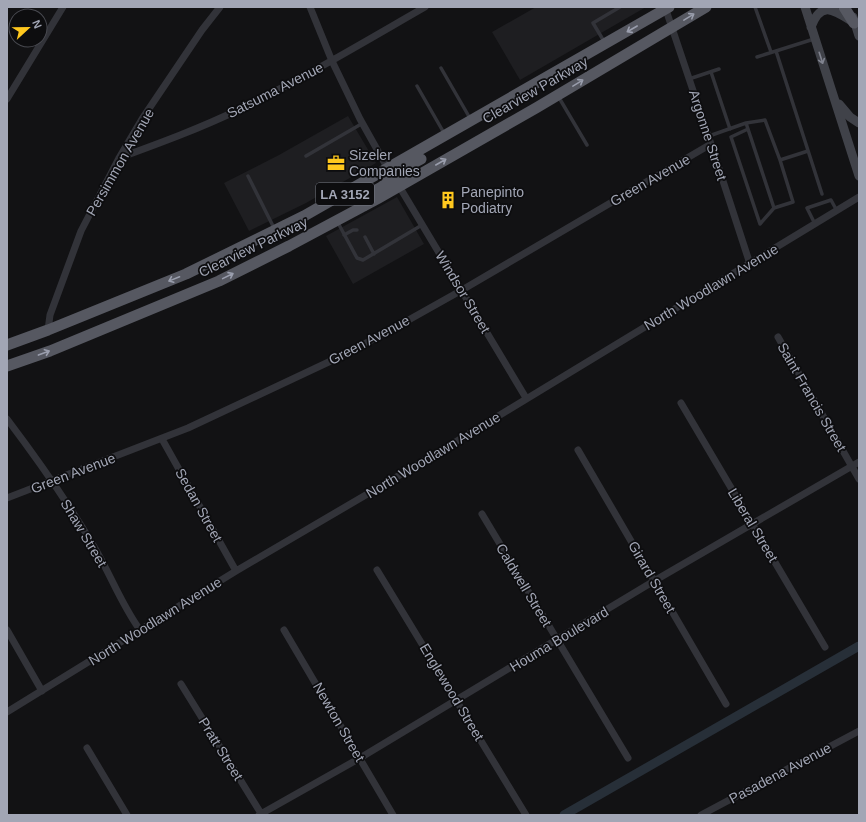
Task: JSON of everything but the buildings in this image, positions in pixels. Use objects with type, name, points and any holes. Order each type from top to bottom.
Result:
[{"type":"highway","name":"Clearview Parkway","points":[[7,366],[58,348],[219,281],[337,221],[558,95],[706,7]]},
{"type":"highway","points":[[844,7],[854,23]]},
{"type":"highway","name":"Clearview Parkway","points":[[7,345],[186,274],[276,231],[446,136],[667,8]]},
{"type":"highway","points":[[399,186],[397,181],[398,175],[402,170],[421,158],[423,149]]},
{"type":"highway","points":[[364,206],[366,195],[390,180],[388,169]]},
{"type":"highway","points":[[7,353],[32,336]]},
{"type":"main road","points":[[805,7],[859,176]]},
{"type":"main road","points":[[850,7],[859,36]]},
{"type":"main road","points":[[811,27],[818,11],[825,9],[833,9],[854,23]]},
{"type":"main road","points":[[835,100],[850,117],[859,123]]},
{"type":"street","points":[[7,99],[63,7]]},
{"type":"street","name":"Persimmon Avenue","points":[[48,330],[50,315],[80,231],[119,158],[142,119],[202,30],[220,7]]},
{"type":"street","points":[[310,7],[332,61],[388,169]]},
{"type":"street","name":"Satsuma Avenue","points":[[119,158],[200,127],[241,108],[332,61],[425,7]]},
{"type":"street","name":"Argonne Street","points":[[667,8],[672,28],[750,264]]},
{"type":"street","name":"Green Avenue","points":[[7,498],[188,428],[335,359],[462,290],[711,144]]},
{"type":"street","name":"Windsor Street","points":[[399,186],[526,398]]},
{"type":"street","name":"North Woodlawn Avenue","points":[[7,712],[236,571],[439,452],[859,197]]},
{"type":"street","name":"Saint Francis Street","points":[[778,337],[859,479]]},
{"type":"street","name":"Liberal Street","points":[[681,402],[825,647]]},
{"type":"street","name":"Shaw Street","points":[[7,419],[52,480],[94,546],[129,614],[140,630]]},
{"type":"street","name":"Sedan Street","points":[[162,439],[236,571]]},
{"type":"street","name":"Girard Street","points":[[578,450],[726,704]]},
{"type":"street","name":"Houma Boulevard","points":[[261,815],[360,758],[654,581],[859,462]]},
{"type":"street","name":"Caldwell Street","points":[[482,514],[628,758]]},
{"type":"street","name":"Englewood Street","points":[[377,570],[526,815]]},
{"type":"street","points":[[7,630],[42,690]]},
{"type":"street","name":"Newton Street","points":[[284,630],[393,815]]},
{"type":"street","name":"Pratt Street","points":[[181,684],[261,815]]},
{"type":"street","name":"Pasadena Avenue","points":[[701,815],[859,731]]},
{"type":"street","points":[[87,748],[127,815]]},
{"type":"lane","points":[[605,44],[593,24],[620,7]]},
{"type":"lane","points":[[755,7],[773,52],[822,194]]},
{"type":"lane","points":[[757,57],[815,39]]},
{"type":"lane","points":[[441,68],[471,121]]},
{"type":"lane","points":[[689,79],[719,69]]},
{"type":"lane","points":[[711,72],[730,128]]},
{"type":"lane","points":[[417,86],[446,136]]},
{"type":"lane","points":[[558,95],[587,145]]},
{"type":"lane","points":[[708,136],[746,123],[765,120],[780,160],[793,202],[774,208],[760,224],[731,137],[748,129]]},
{"type":"lane","points":[[306,156],[363,123]]},
{"type":"lane","points":[[746,123],[774,208]]},
{"type":"lane","points":[[780,160],[808,151]]},
{"type":"lane","points":[[248,176],[276,231]]},
{"type":"lane","points":[[815,224],[807,208],[831,200],[837,211]]},
{"type":"lane","points":[[337,221],[357,258],[363,260],[422,225]]},
{"type":"lane","points":[[344,235],[353,230],[357,230]]},
{"type":"lane","points":[[365,237],[374,254]]},
{"type":"shaded area","points":[[536,7],[646,7],[520,80],[492,32]]},
{"type":"shaded area","points":[[348,116],[376,163],[306,203],[249,231],[224,183],[279,155]]},
{"type":"shaded area","points":[[397,197],[424,244],[353,284],[326,236]]},
{"type":"waterway","points":[[564,815],[859,646]]},
{"type":"place","name":"Sizeler Companies","points":[[336,163]]},
{"type":"place","name":"Panepinto Podiatry","points":[[448,200]]}]
